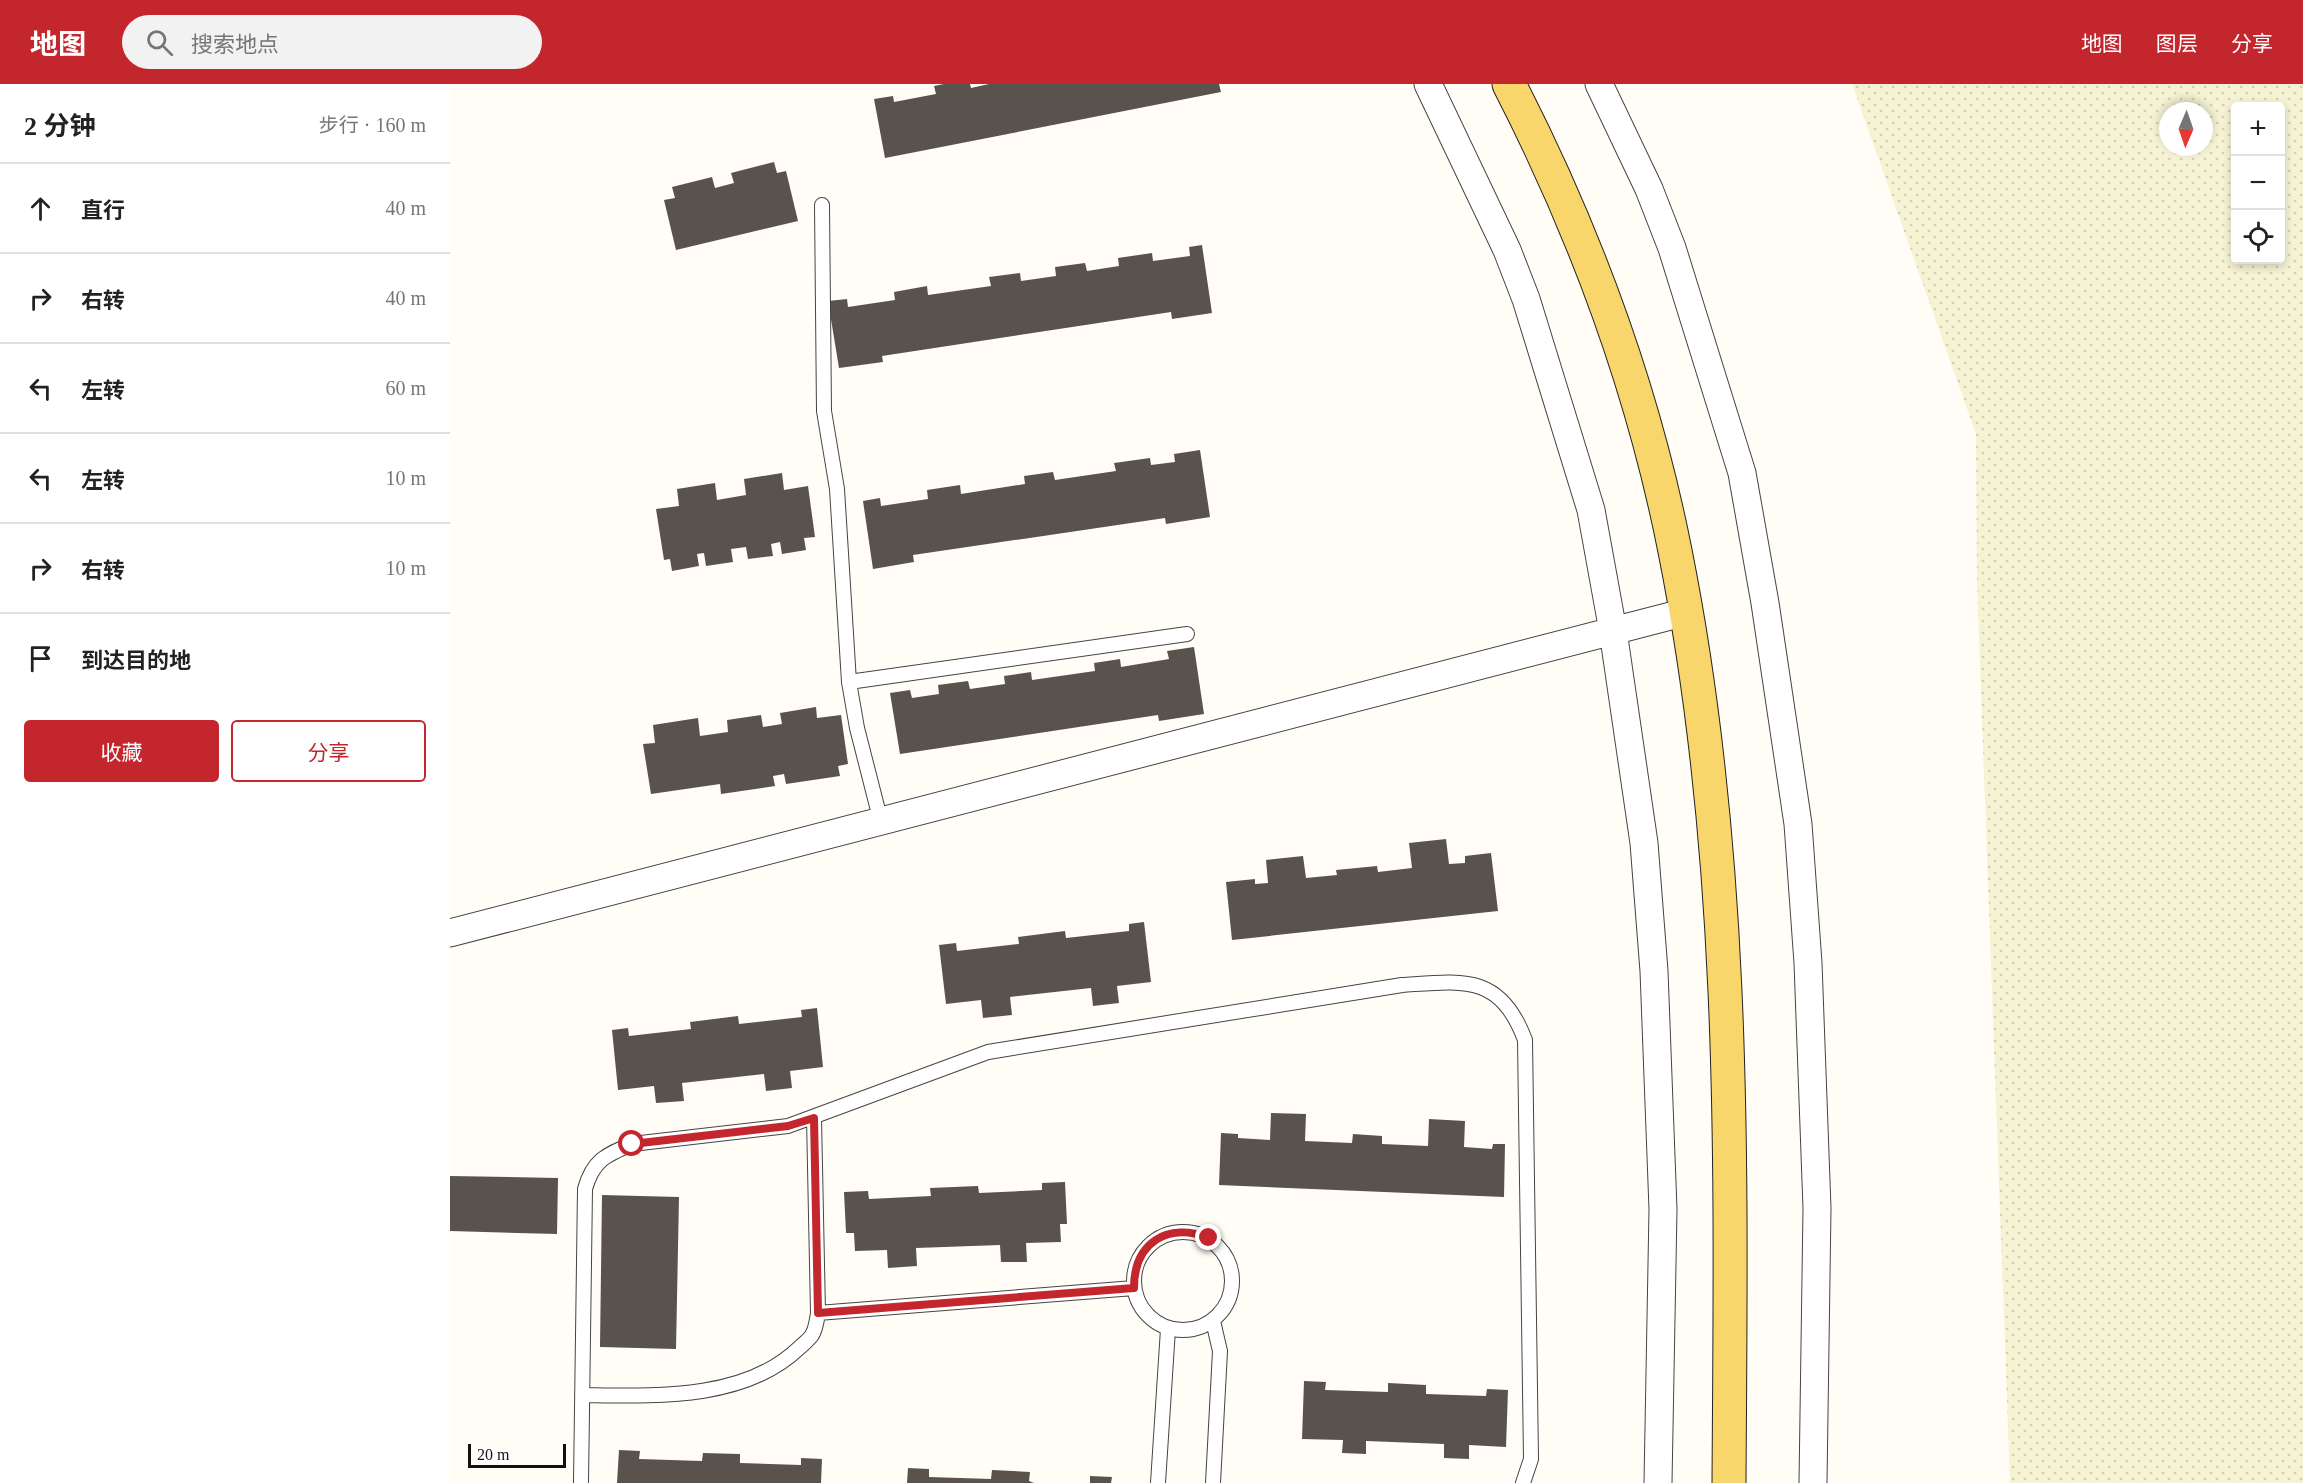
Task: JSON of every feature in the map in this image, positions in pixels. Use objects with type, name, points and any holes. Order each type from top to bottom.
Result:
[{"type":"main road","points":[[1509,84],[1565,201],[1599,288],[1659,483],[1675,549],[1686,612],[1709,767],[1722,898],[1728,1003],[1731,1151],[1729,1483]]},
{"type":"main road","points":[[1528,84],[1580,194],[1615,282],[1648,379],[1691,545],[1711,654],[1734,852],[1744,1002],[1748,1151],[1746,1483]]},
{"type":"street","points":[[1428,84],[1507,250],[1526,299],[1591,510],[1613,631],[1644,843],[1654,971],[1663,1209],[1658,1483]]},
{"type":"street","points":[[1599,84],[1649,189],[1672,248],[1742,473],[1766,603],[1798,824],[1808,952],[1817,1208],[1813,1483]]},
{"type":"street","points":[[450,933],[1686,612]]},
{"type":"lane","points":[[822,205],[824,411],[837,489],[849,682],[857,728],[881,822]]},
{"type":"lane","points":[[849,682],[1187,634]]},
{"type":"lane","points":[[581,1483],[585,1189],[590,1171],[597,1162],[632,1144],[788,1126],[988,1052],[1402,985],[1472,983],[1497,995],[1517,1020],[1525,1040],[1531,1459],[1523,1483]]},
{"type":"lane","points":[[582,1395],[682,1392],[728,1385],[758,1375],[789,1357],[813,1335],[818,1313],[814,1118]]},
{"type":"lane","points":[[1177,1231],[1194,1232],[1209,1238],[1221,1249],[1230,1263],[1233,1279],[1231,1295],[1224,1309],[1213,1321],[1199,1328],[1184,1331],[1168,1329],[1145,1313],[1134,1288],[1134,1274],[1138,1258],[1148,1245],[1162,1236],[1177,1231]]},
{"type":"lane","points":[[818,1313],[1134,1288]]},
{"type":"lane","points":[[1213,1321],[1220,1351],[1213,1483]]},
{"type":"lane","points":[[1158,1483],[1168,1329]]},
{"type":"shaded area","points":[[1852,84],[2303,84],[2303,1483],[2010,1483],[1977,583],[1976,434]]},
{"type":"building","points":[[970,84],[971,88],[989,84],[1219,84],[1221,92],[885,158],[874,99],[893,96],[894,102],[936,94],[934,86]]},
{"type":"building","points":[[774,162],[777,173],[786,171],[798,221],[676,250],[664,200],[675,198],[672,187],[712,177],[715,188],[734,183],[731,173]]},
{"type":"building","points":[[1202,245],[1212,313],[1172,319],[1171,312],[882,356],[883,362],[839,368],[828,301],[847,299],[848,307],[895,300],[894,292],[927,286],[928,295],[991,286],[989,277],[1020,273],[1021,281],[1056,276],[1055,267],[1085,263],[1087,271],[1119,266],[1118,258],[1152,253],[1153,261],[1190,256],[1189,247]]},
{"type":"building","points":[[1200,450],[1210,517],[1166,524],[1165,518],[913,555],[914,562],[873,569],[863,501],[880,498],[881,506],[928,499],[927,490],[960,485],[961,494],[1025,484],[1024,476],[1053,472],[1055,480],[1116,471],[1114,463],[1150,458],[1151,465],[1175,462],[1174,454]]},
{"type":"building","points":[[782,473],[784,490],[808,486],[815,537],[804,538],[806,550],[782,554],[780,542],[771,544],[773,556],[748,559],[746,547],[731,549],[733,562],[706,566],[704,553],[697,554],[699,566],[672,571],[670,559],[664,560],[656,509],[679,506],[677,489],[715,483],[717,500],[746,495],[744,479]]},
{"type":"building","points":[[1194,647],[1204,714],[1159,721],[1158,715],[900,754],[890,693],[910,690],[912,698],[939,694],[938,685],[968,681],[970,689],[1005,684],[1004,676],[1031,672],[1032,680],[1095,671],[1094,663],[1120,659],[1121,667],[1169,659],[1167,651]]},
{"type":"building","points":[[816,707],[817,718],[841,715],[848,764],[838,766],[840,776],[786,784],[784,774],[773,776],[775,786],[721,794],[720,784],[651,794],[643,744],[655,743],[653,725],[698,718],[700,736],[728,732],[727,720],[761,715],[763,727],[782,724],[780,713]]},
{"type":"building","points":[[1446,839],[1449,864],[1465,863],[1465,856],[1491,853],[1498,911],[1232,940],[1226,882],[1255,879],[1255,884],[1268,883],[1266,860],[1303,856],[1306,878],[1337,875],[1336,870],[1377,866],[1378,872],[1412,868],[1409,843]]},
{"type":"building","points":[[1144,922],[1151,982],[1117,986],[1119,1003],[1093,1006],[1091,988],[1010,997],[1012,1015],[983,1018],[981,1000],[946,1004],[939,945],[956,943],[957,951],[1019,944],[1018,937],[1065,931],[1066,938],[1129,931],[1129,924]]},
{"type":"building","points":[[817,1008],[823,1067],[790,1071],[792,1088],[766,1091],[764,1074],[682,1083],[684,1101],[656,1103],[654,1086],[618,1090],[612,1030],[628,1028],[629,1036],[691,1029],[690,1022],[738,1016],[739,1024],[802,1017],[801,1010]]},
{"type":"building","points":[[1271,1113],[1306,1114],[1305,1141],[1352,1143],[1353,1134],[1382,1136],[1382,1144],[1428,1146],[1429,1119],[1465,1121],[1464,1147],[1492,1149],[1493,1144],[1505,1144],[1504,1197],[1219,1185],[1221,1133],[1238,1134],[1238,1138],[1270,1140]]},
{"type":"building","points":[[450,1176],[558,1178],[557,1234],[450,1231]]},
{"type":"building","points":[[1065,1182],[1067,1224],[1060,1224],[1061,1242],[1026,1243],[1027,1262],[1001,1262],[1000,1245],[916,1248],[917,1266],[888,1268],[887,1250],[855,1251],[854,1233],[846,1233],[844,1192],[868,1191],[869,1199],[931,1196],[930,1188],[978,1186],[979,1193],[1042,1190],[1042,1183]]},
{"type":"building","points":[[602,1195],[679,1197],[676,1349],[600,1347]]},
{"type":"building","points":[[1304,1381],[1326,1382],[1325,1390],[1388,1392],[1388,1383],[1426,1385],[1426,1394],[1486,1396],[1487,1389],[1508,1390],[1506,1447],[1469,1445],[1469,1459],[1444,1458],[1444,1444],[1366,1441],[1366,1454],[1342,1453],[1343,1440],[1302,1439]]},
{"type":"building","points":[[619,1450],[640,1451],[639,1459],[702,1461],[703,1453],[740,1454],[740,1463],[801,1465],[801,1458],[822,1459],[821,1483],[617,1483]]},
{"type":"building","points":[[908,1468],[929,1469],[929,1477],[991,1479],[992,1470],[1030,1472],[1029,1481],[1034,1483],[907,1483]]},
{"type":"building","points":[[1090,1476],[1112,1477],[1111,1483],[1090,1483]]},
{"type":"route","points":[[632,1144],[788,1126],[814,1118],[818,1313],[1134,1288],[1134,1274],[1138,1258],[1148,1245],[1162,1236],[1177,1231],[1194,1232],[1209,1238]]}]
